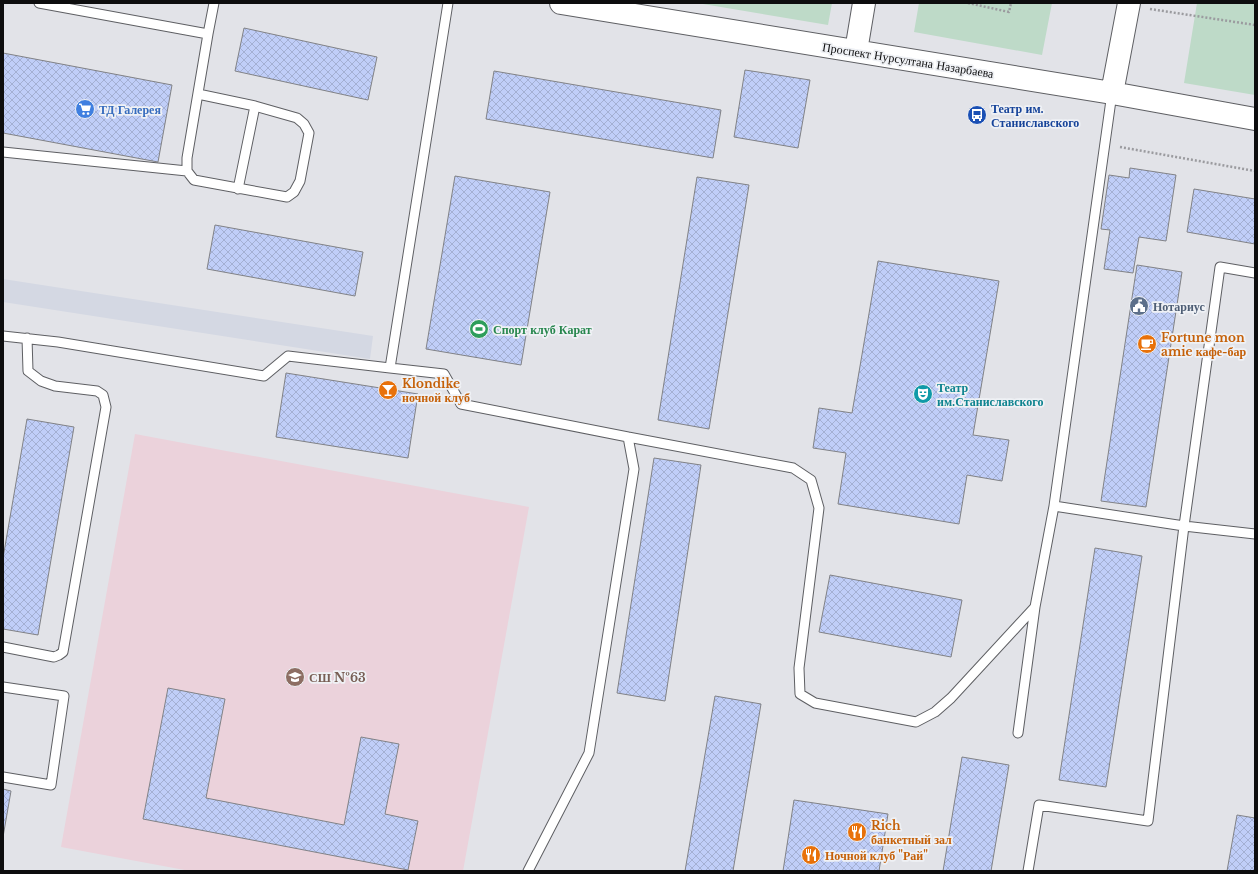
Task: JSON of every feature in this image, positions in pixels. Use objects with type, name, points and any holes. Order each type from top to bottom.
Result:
[{"type":"main road","name":"Проспект Нурсултана Назарбаева","points":[[561,3],[1112,93],[1255,119]]},
{"type":"main road","points":[[856,51],[864,3]]},
{"type":"main road","points":[[1112,93],[1129,3]]},
{"type":"lane","points":[[39,3],[208,34]]},
{"type":"lane","points":[[198,94],[255,106],[297,118],[304,124],[309,133],[300,181],[294,192],[287,197],[238,189],[194,180],[187,171],[187,158],[208,34],[214,3]]},
{"type":"lane","points":[[390,368],[448,3]]},
{"type":"lane","points":[[1018,733],[1035,607],[1054,506],[1112,93]]},
{"type":"lane","points":[[238,189],[255,106]]},
{"type":"lane","points":[[3,152],[187,171]]},
{"type":"lane","points":[[1028,871],[1039,805],[1148,821],[1184,526],[1220,267],[1255,273]]},
{"type":"lane","points":[[3,336],[58,342],[264,376],[288,356],[444,374],[461,404],[793,468],[811,480],[819,508],[799,668],[800,694],[815,704],[916,722],[935,712],[951,698],[1035,607]]},
{"type":"lane","points":[[3,647],[54,657],[64,652],[106,407],[103,395],[97,390],[55,386],[41,381],[28,371],[26,338]]},
{"type":"lane","points":[[528,871],[588,753],[634,469],[628,437]]},
{"type":"lane","points":[[1054,506],[1184,526],[1255,534]]},
{"type":"lane","points":[[3,687],[64,696],[51,785],[3,778]]},
{"type":"path","points":[[968,3],[1009,12],[1011,3]]},
{"type":"path","points":[[1169,11],[1255,25]]},
{"type":"path","points":[[1104,144],[1255,171]]},
{"type":"shaded area","points":[[3,279],[373,336],[370,359],[3,302]]},
{"type":"shaded area","name":"СШ №63","points":[[135,434],[529,507],[463,871],[190,871],[61,847]]},
{"type":"green space","points":[[697,3],[832,3],[828,25]]},
{"type":"green space","points":[[919,3],[1052,3],[1042,55],[914,32]]},
{"type":"green space","points":[[1197,3],[1255,3],[1255,95],[1184,83]]},
{"type":"building","points":[[244,28],[377,57],[368,100],[235,71]]},
{"type":"building","name":"ТД Галерея","points":[[3,53],[172,85],[158,162],[3,133]]},
{"type":"building","points":[[745,70],[810,80],[798,148],[734,137]]},
{"type":"building","points":[[494,71],[721,110],[713,158],[486,119]]},
{"type":"building","points":[[1130,168],[1176,175],[1166,241],[1139,237],[1133,273],[1104,269],[1110,230],[1101,229],[1109,175],[1129,178]]},
{"type":"building","points":[[455,176],[550,192],[521,365],[426,349]]},
{"type":"building","points":[[697,177],[749,185],[709,429],[658,420]]},
{"type":"building","points":[[1194,189],[1255,199],[1255,244],[1187,232]]},
{"type":"building","points":[[215,225],[363,252],[355,296],[207,269]]},
{"type":"building","name":"Театр им.Станиславского","points":[[878,261],[999,281],[973,435],[1009,440],[1002,481],[967,475],[959,524],[838,504],[846,453],[813,448],[819,408],[852,413]]},
{"type":"building","points":[[1137,265],[1182,272],[1146,507],[1101,501]]},
{"type":"building","points":[[286,373],[418,394],[408,458],[276,437]]},
{"type":"building","points":[[27,419],[74,427],[38,635],[3,629],[3,558]]},
{"type":"building","points":[[654,458],[701,465],[665,701],[617,693]]},
{"type":"building","points":[[1095,548],[1142,556],[1106,787],[1059,780]]},
{"type":"building","points":[[830,575],[962,600],[951,657],[819,632]]},
{"type":"building","points":[[168,688],[225,699],[206,798],[344,825],[361,737],[399,744],[385,814],[418,821],[408,870],[143,819]]},
{"type":"building","points":[[715,696],[761,704],[733,871],[685,871]]},
{"type":"building","points":[[962,757],[1009,765],[991,871],[943,871]]},
{"type":"building","points":[[3,789],[11,791],[3,837]]},
{"type":"building","points":[[794,800],[888,814],[879,871],[783,871]]},
{"type":"building","points":[[1237,815],[1255,818],[1255,871],[1227,871]]},
{"type":"place","name":"ТД Галерея","points":[[85,109]]},
{"type":"place","name":"Театр им. Станиславского","points":[[977,115]]},
{"type":"place","name":"Нотариус","points":[[1139,306]]},
{"type":"place","name":"Спорт клуб Карат","points":[[479,329]]},
{"type":"place","name":"Fortune mon amie кафе-бар","points":[[1147,344]]},
{"type":"place","name":"Klondike ночной клуб","points":[[388,390]]},
{"type":"place","name":"Театр им.Станиславского","points":[[923,394]]},
{"type":"place","name":"СШ №63","points":[[295,677]]},
{"type":"place","name":"Rich банкетный зал","points":[[857,832]]},
{"type":"place","name":"Ночной клуб \"Рай\"","points":[[811,855]]}]
